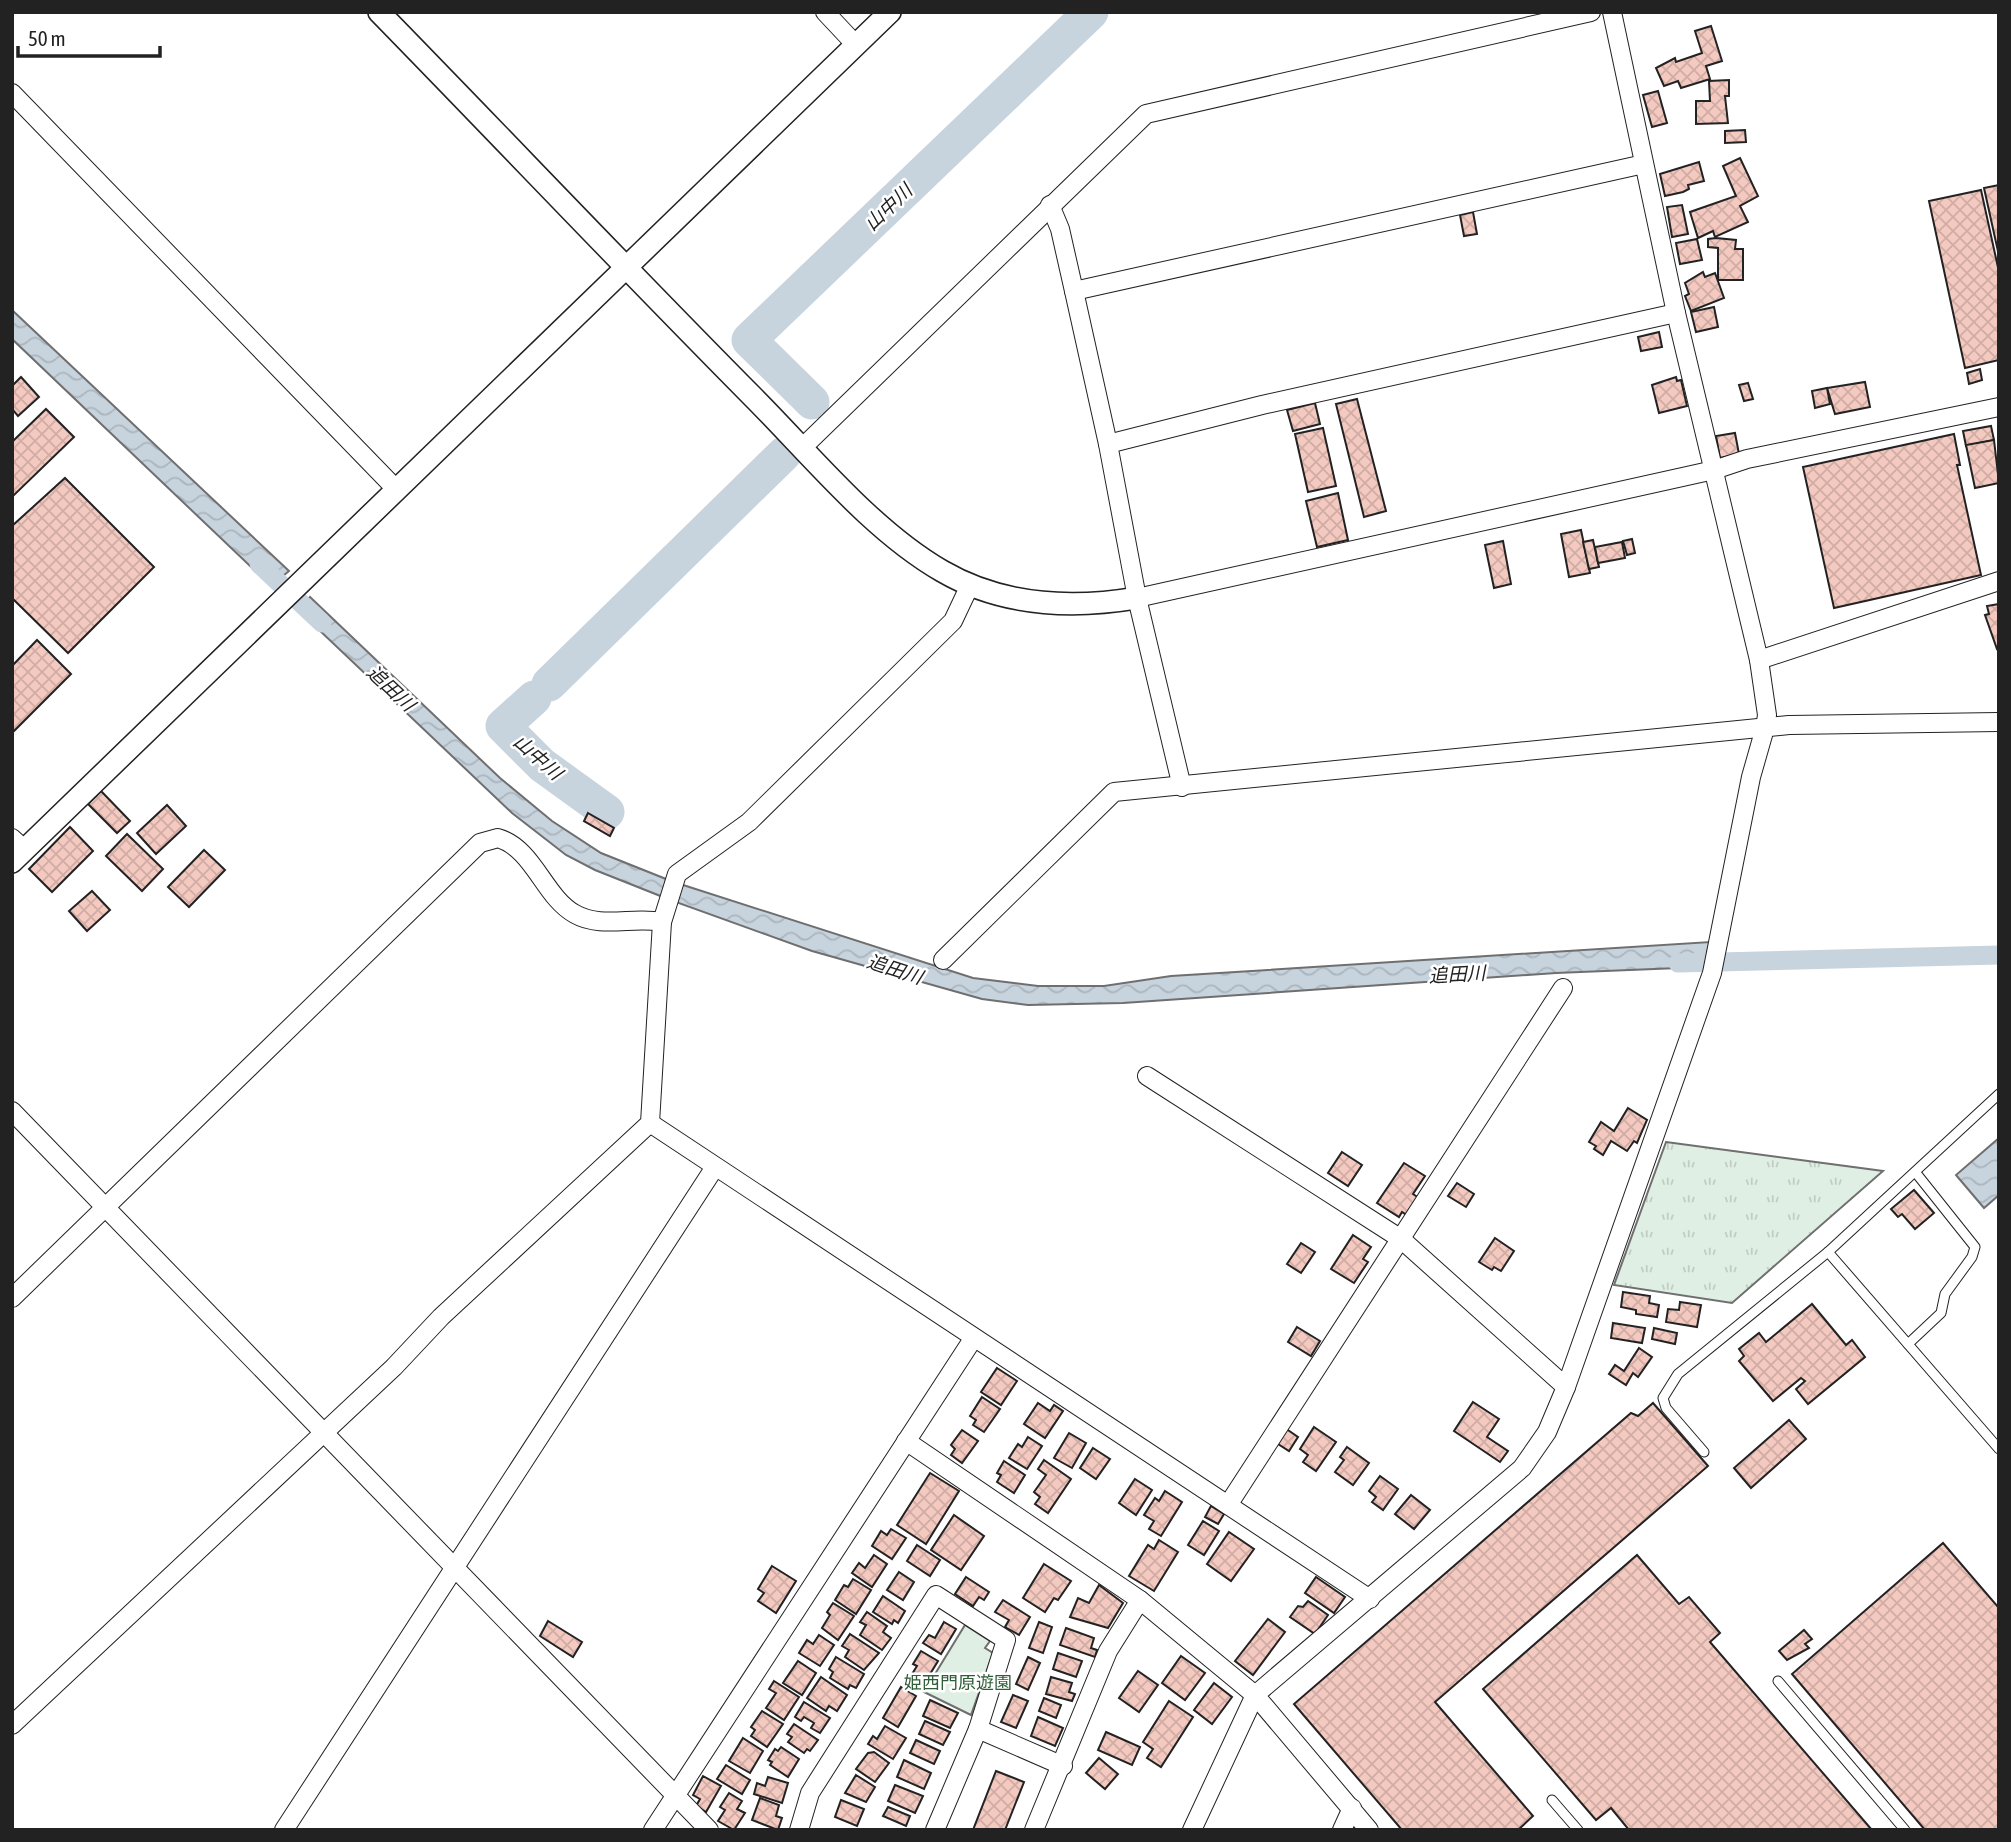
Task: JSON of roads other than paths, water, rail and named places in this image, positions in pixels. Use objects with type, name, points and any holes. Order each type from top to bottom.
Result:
[{"type":"street","points":[[379,12],[626,269],[904,545],[944,572],[970,585],[1046,604],[1103,604],[1137,598],[1714,470],[1747,459],[1999,407]]},
{"type":"street","points":[[825,12],[856,45]]},
{"type":"street","points":[[16,850],[285,596],[890,12]]},
{"type":"street","points":[[803,447],[1146,114],[1591,12]]},
{"type":"street","points":[[1192,1830],[1255,1695],[1522,1468],[1547,1432],[1566,1387],[1715,962],[1751,777],[1767,715],[1759,660],[1676,313],[1612,12]]},
{"type":"street","points":[[12,93],[396,489]]},
{"type":"street","points":[[1074,291],[1644,164]]},
{"type":"street","points":[[1050,205],[1060,229],[1108,444],[1137,598],[1182,787]]},
{"type":"street","points":[[1108,444],[1262,405],[1676,313]]},
{"type":"street","points":[[1759,660],[1999,581]]},
{"type":"street","points":[[12,1725],[394,1367],[441,1317],[650,1122],[662,922],[677,874],[749,822],[769,803],[953,621],[970,585]]},
{"type":"street","points":[[943,960],[1110,795],[1765,728],[1999,722]]},
{"type":"street","points":[[12,1298],[480,843],[498,838],[512,845],[575,914],[604,921],[662,922]]},
{"type":"street","points":[[1228,1505],[1563,988]]},
{"type":"street","points":[[1147,1076],[1401,1238],[1566,1387]]},
{"type":"street","points":[[12,1111],[709,1830]]},
{"type":"street","points":[[650,1122],[973,1339],[1370,1599]]},
{"type":"street","points":[[284,1830],[715,1167]]},
{"type":"street","points":[[653,1830],[973,1339]]},
{"type":"street","points":[[906,1441],[1140,1600],[1255,1695],[1369,1830]]},
{"type":"street","points":[[799,1830],[810,1793],[936,1595],[1006,1640],[978,1728],[935,1830]]},
{"type":"street","points":[[1034,1830],[1063,1766],[1108,1651],[1140,1600]]},
{"type":"street","points":[[978,1728],[1063,1766]]},
{"type":"street","points":[[1342,1830],[1352,1808]]},
{"type":"lane","points":[[1704,1452],[1666,1408],[1662,1398],[1667,1387],[1678,1374],[1828,1252],[1999,1094]]},
{"type":"lane","points":[[1908,1344],[1941,1313],[1945,1294],[1972,1257],[1975,1247],[1916,1173]]},
{"type":"lane","points":[[1828,1252],[1999,1449]]},
{"type":"lane","points":[[1778,1681],[1905,1830]]},
{"type":"lane","points":[[1552,1800],[1578,1830]]},
{"type":"water","points":[[12,310],[289,571],[271,586],[12,339]]},
{"type":"water","points":[[310,597],[500,778],[552,821],[601,853],[666,879],[663,897],[595,870],[566,855],[512,813],[298,610]]},
{"type":"water","points":[[680,884],[973,978],[1038,986],[1104,986],[1171,976],[1710,942],[1703,967],[1556,973],[1123,1003],[1028,1005],[982,999],[812,951],[673,901]]},
{"type":"water","points":[[1999,1138],[1999,1195],[1984,1208],[1956,1175]]},
{"type":"waterway","name":"山中川","points":[[812,402],[749,340],[1091,12]]},
{"type":"waterway","name":"山中川","points":[[549,684],[784,454]]},
{"type":"waterway","name":"追田川","points":[[259,564],[322,623]]},
{"type":"waterway","name":"山中川","points":[[534,698],[503,726],[542,765],[607,812]]},
{"type":"waterway","name":"追田川","points":[[1678,963],[1999,955]]},
{"type":"park label","name":"姫西門原遊園","points":[[958,1682]]}]
